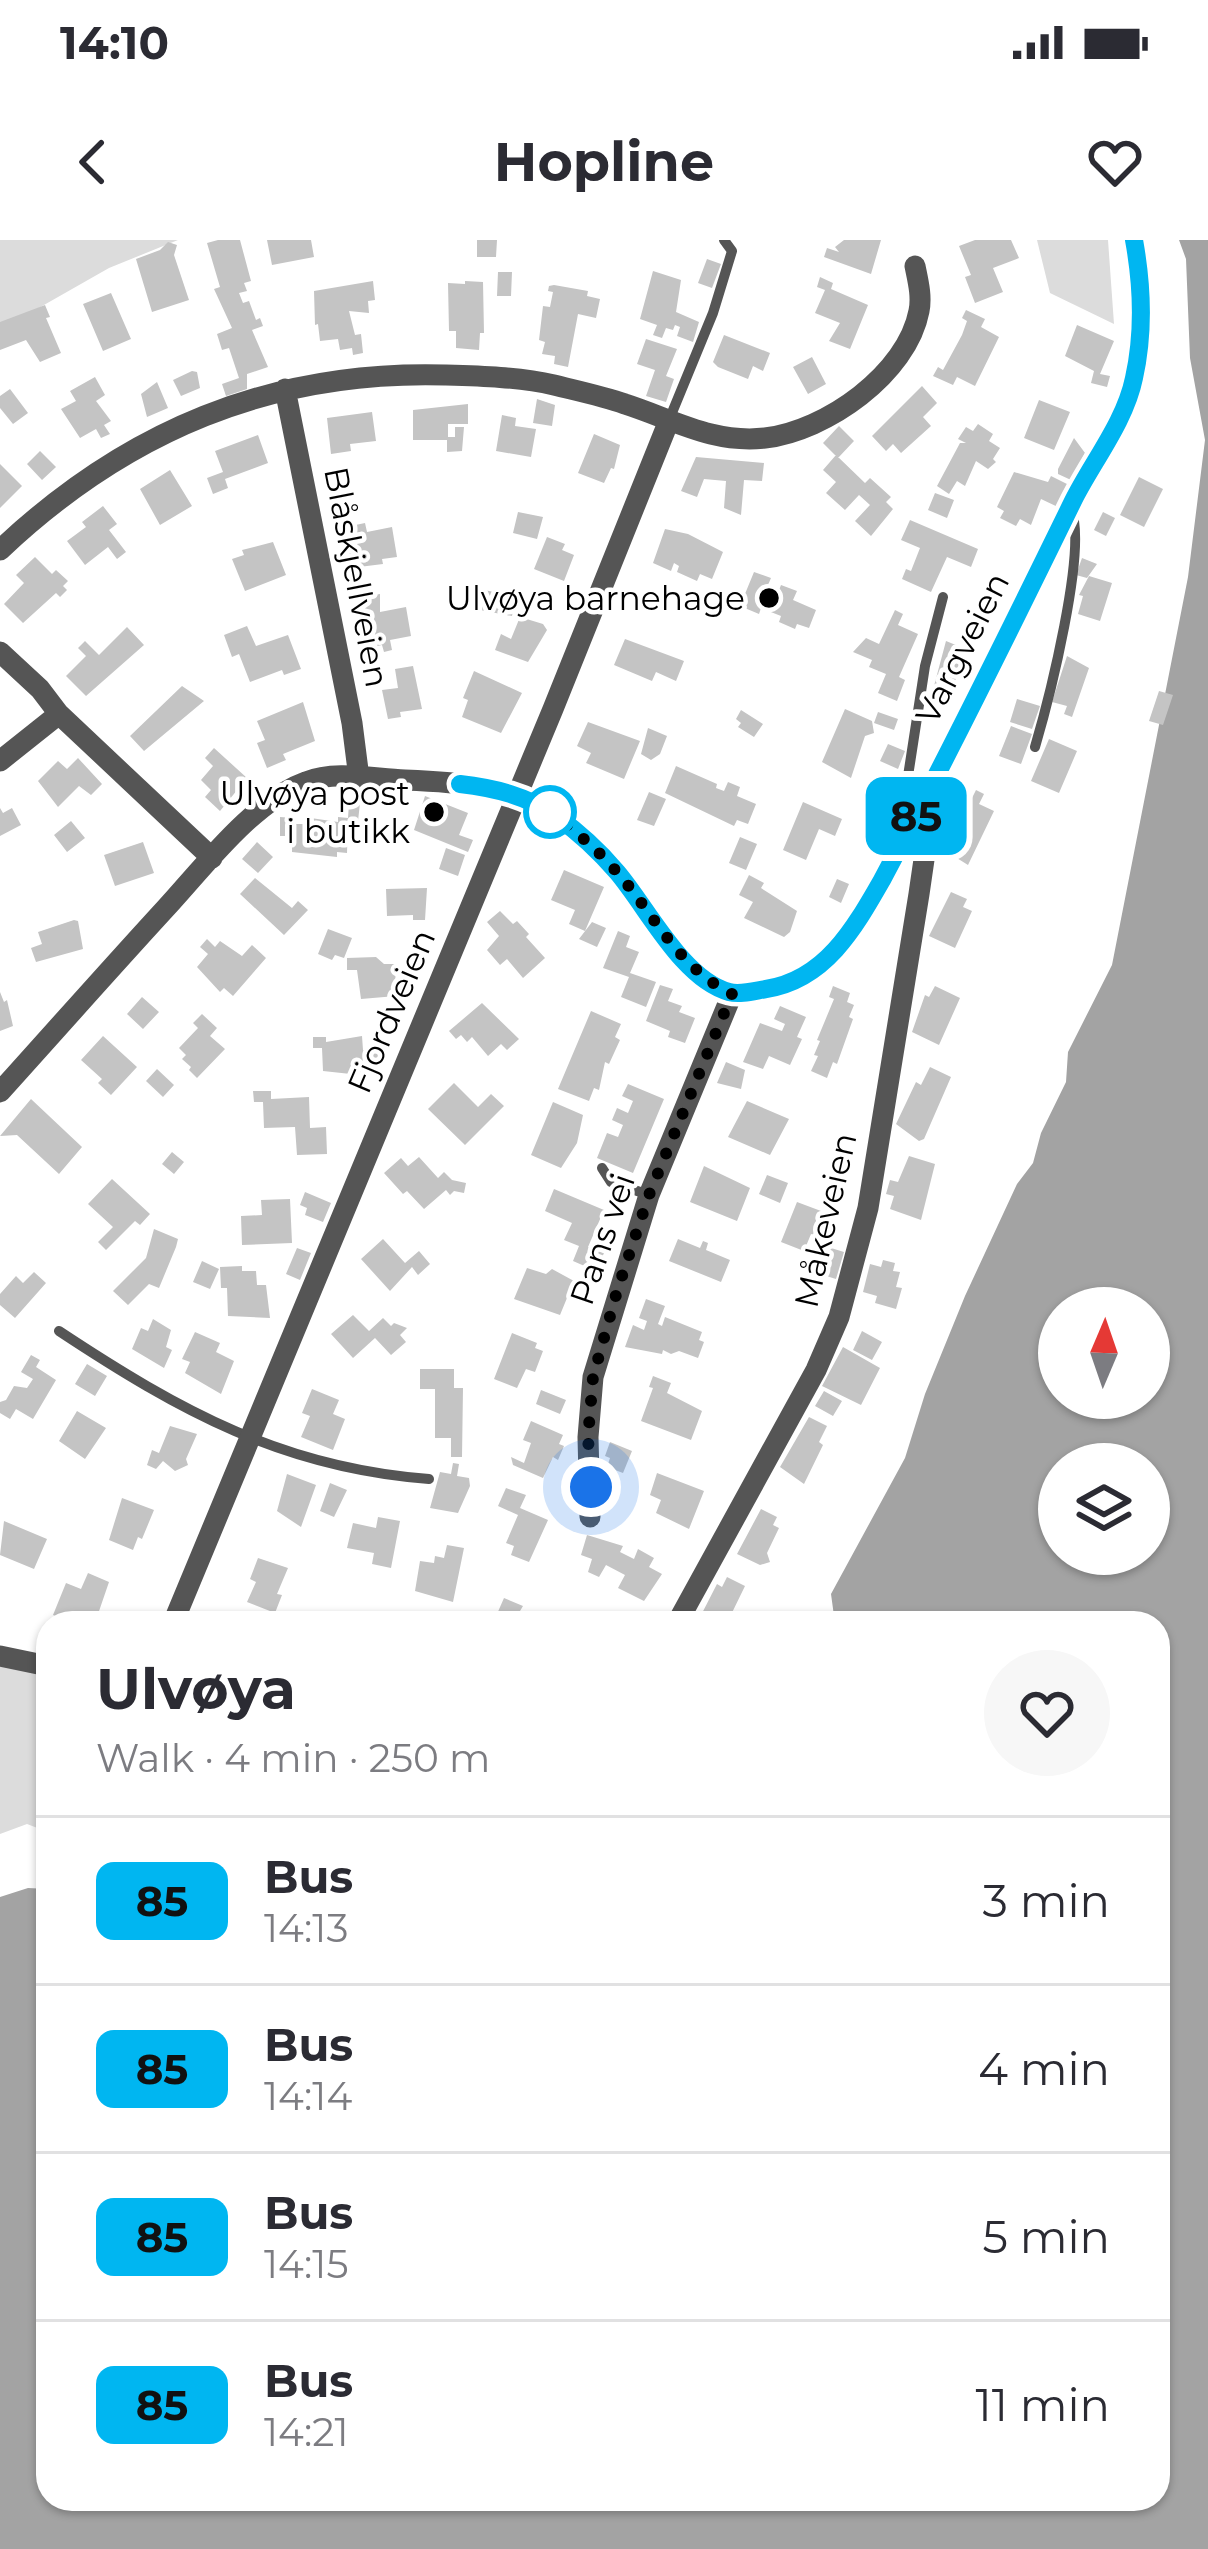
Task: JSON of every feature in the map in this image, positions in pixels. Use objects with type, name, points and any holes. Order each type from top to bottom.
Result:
[{"type":"street","name":"Vargveien","points":[[732,994],[801,980],[826,960],[865,910],[911,827],[1134,380],[1140,291],[1134,240]]},
{"type":"street","points":[[0,550],[38,514],[117,457],[203,415],[321,381],[402,374],[481,376],[548,384],[668,423],[741,439],[789,434],[842,407],[875,381],[910,336],[921,295],[915,266]]},
{"type":"street","name":"Blåskjellveien","points":[[285,389],[352,723],[358,778]]},
{"type":"street","name":"Fjordveien","points":[[178,1611],[668,423]]},
{"type":"street","points":[[0,652],[212,858]]},
{"type":"street","points":[[0,761],[59,714]]},
{"type":"street","points":[[0,1092],[212,858],[269,802],[310,780],[336,776],[440,782],[516,794],[554,814],[616,871],[684,960],[711,984],[732,994]]},
{"type":"street","name":"Måkeveien","points":[[684,1611],[817,1370],[839,1317],[868,1208],[920,894],[928,832],[927,795]]},
{"type":"street","name":"Pans vei","points":[[590,1517],[593,1377],[649,1195],[732,994]]},
{"type":"street","points":[[0,1656],[36,1664]]},
{"type":"lane","points":[[668,423],[724,284],[732,251],[724,240]]},
{"type":"lane","points":[[1035,747],[1062,639],[1076,538],[1070,508]]},
{"type":"lane","points":[[911,827],[904,802],[925,666],[943,597]]},
{"type":"lane","points":[[602,1168],[611,1182],[649,1195]]},
{"type":"lane","points":[[59,1331],[131,1379],[280,1452],[370,1475],[429,1480]]},
{"type":"shaded area","points":[[0,240],[178,240],[109,268],[0,330]]},
{"type":"shaded area","points":[[1037,240],[1108,240],[1114,324],[1050,293]]},
{"type":"shaded area","points":[[1179,240],[1208,240],[1208,2549],[0,2549],[0,1897],[28,1888],[36,1888],[36,2511],[1170,2511],[1170,1611],[833,1611],[831,1594],[905,1458],[965,1296],[1017,1184],[1033,1163],[1041,1133],[1066,1082],[1068,1052],[1112,965],[1188,577],[1205,440],[1190,358],[1186,259]]},
{"type":"shaded area","points":[[0,1660],[36,1670],[36,1827],[27,1824],[0,1834]]},
{"type":"building","points":[[240,240],[251,281],[244,283],[247,291],[239,293],[243,303],[249,301],[256,320],[260,318],[263,326],[252,330],[268,367],[247,374],[247,389],[226,396],[222,384],[239,378],[229,348],[222,350],[217,334],[232,328],[214,289],[220,287],[207,243]]},
{"type":"building","points":[[267,240],[311,240],[314,257],[272,265]]},
{"type":"building","points":[[477,240],[497,240],[496,257],[477,257]]},
{"type":"building","points":[[844,240],[881,240],[871,274],[824,257],[827,248],[839,252],[835,247]]},
{"type":"building","points":[[975,240],[1011,240],[1019,258],[993,268],[1003,292],[975,303],[965,277],[971,275],[959,246]]},
{"type":"building","points":[[168,242],[177,245],[174,255],[189,300],[152,312],[136,259]]},
{"type":"building","points":[[707,259],[721,264],[712,288],[698,283]]},
{"type":"building","points":[[653,271],[681,280],[676,312],[699,322],[693,342],[677,336],[680,327],[675,325],[673,330],[666,328],[662,338],[653,335],[657,325],[640,319]]},
{"type":"building","points":[[498,272],[512,272],[511,296],[497,296]]},
{"type":"building","points":[[820,277],[833,283],[831,289],[868,305],[850,349],[829,341],[840,323],[815,313],[825,290],[817,287]]},
{"type":"building","points":[[373,281],[375,300],[368,301],[369,313],[349,311],[355,335],[361,334],[363,353],[340,350],[338,339],[320,341],[314,291]]},
{"type":"building","points":[[483,282],[484,333],[480,333],[479,350],[456,348],[456,331],[449,331],[448,283]]},
{"type":"building","points":[[554,285],[588,291],[587,296],[600,299],[596,318],[578,314],[568,367],[554,364],[555,356],[542,354],[545,342],[539,340],[543,306],[550,307],[553,292],[548,291]]},
{"type":"building","points":[[111,293],[131,339],[103,351],[83,304]]},
{"type":"building","points":[[45,305],[61,353],[40,362],[26,340],[0,350],[0,322]]},
{"type":"building","points":[[966,310],[985,319],[981,327],[999,337],[975,386],[957,377],[953,385],[933,376],[938,367],[943,370],[962,335]]},
{"type":"building","points":[[1077,325],[1114,341],[1100,374],[1110,376],[1107,387],[1091,383],[1094,371],[1065,356]]},
{"type":"building","points":[[724,335],[770,353],[763,371],[753,366],[748,379],[718,367],[713,362]]},
{"type":"building","points":[[646,339],[677,349],[666,376],[674,379],[666,402],[646,396],[655,370],[637,364]]},
{"type":"building","points":[[812,357],[826,384],[808,394],[793,367]]},
{"type":"building","points":[[197,372],[200,388],[181,396],[173,380]]},
{"type":"building","points":[[95,377],[105,395],[96,401],[111,421],[104,425],[110,434],[101,438],[96,429],[80,438],[61,409],[76,401],[70,391]]},
{"type":"building","points":[[157,382],[168,408],[147,417],[141,394]]},
{"type":"building","points":[[922,386],[937,403],[923,417],[931,426],[901,453],[893,444],[886,451],[872,436]]},
{"type":"building","points":[[10,389],[28,413],[13,424],[0,408],[0,396]]},
{"type":"building","points":[[537,399],[555,405],[552,426],[533,423]]},
{"type":"building","points":[[1039,400],[1070,412],[1054,450],[1024,438]]},
{"type":"building","points":[[468,404],[468,424],[448,424],[448,437],[455,437],[455,427],[464,427],[462,451],[447,452],[447,440],[413,440],[413,410]]},
{"type":"building","points":[[372,412],[376,441],[350,444],[351,451],[331,454],[327,418]]},
{"type":"building","points":[[502,415],[516,418],[515,426],[536,429],[531,457],[496,451]]},
{"type":"building","points":[[978,424],[993,434],[989,441],[1000,448],[993,459],[996,462],[988,469],[976,461],[965,486],[957,481],[949,494],[937,486],[960,443],[966,443],[958,439],[966,427],[973,431]]},
{"type":"building","points":[[839,426],[854,441],[838,458],[823,443]]},
{"type":"building","points":[[594,434],[620,445],[614,469],[604,483],[578,473]]},
{"type":"building","points":[[258,435],[268,463],[225,479],[228,488],[213,494],[207,478],[223,472],[215,451]]},
{"type":"building","points":[[1074,438],[1085,453],[1071,480],[1058,474],[1058,469]]},
{"type":"building","points":[[40,451],[56,467],[42,480],[27,464]]},
{"type":"building","points":[[836,455],[865,483],[870,478],[891,497],[886,502],[893,509],[871,536],[855,521],[870,505],[859,495],[845,510],[826,493],[836,482],[823,470]]},
{"type":"building","points":[[696,457],[764,463],[762,481],[744,480],[741,515],[724,508],[726,481],[704,479],[697,497],[681,491]]},
{"type":"building","points":[[0,464],[22,486],[0,508]]},
{"type":"building","points":[[170,470],[192,506],[160,525],[140,489]]},
{"type":"building","points":[[1014,472],[1048,482],[1051,476],[1071,486],[1060,508],[1041,499],[1031,525],[1020,519],[1016,526],[1000,518],[1004,511],[997,507]]},
{"type":"building","points":[[1139,477],[1163,489],[1144,527],[1120,515]]},
{"type":"building","points":[[935,493],[954,500],[947,518],[928,510]]},
{"type":"building","points":[[103,506],[117,524],[109,530],[126,552],[117,559],[108,547],[85,565],[67,541]]},
{"type":"building","points":[[518,512],[543,517],[537,539],[513,533]]},
{"type":"building","points":[[1103,512],[1115,518],[1106,536],[1094,530]]},
{"type":"building","points":[[910,520],[978,549],[971,567],[947,557],[931,592],[902,579],[906,569],[911,571],[920,548],[901,540]]},
{"type":"building","points":[[365,523],[367,532],[392,527],[397,557],[351,568],[346,527]]},
{"type":"building","points":[[665,529],[688,534],[723,552],[712,579],[700,574],[697,581],[677,572],[679,566],[674,563],[671,571],[653,563]]},
{"type":"building","points":[[547,537],[565,544],[562,550],[574,555],[564,581],[534,569]]},
{"type":"building","points":[[273,542],[286,575],[245,591],[232,559],[244,555],[242,550]]},
{"type":"building","points":[[35,557],[52,574],[56,570],[68,581],[63,586],[67,590],[60,597],[56,593],[23,623],[4,604],[24,583],[16,575]]},
{"type":"building","points":[[1082,558],[1097,564],[1087,578],[1076,575]]},
{"type":"building","points":[[754,572],[771,578],[768,585],[779,590],[781,585],[797,591],[793,600],[816,610],[809,628],[797,624],[795,629],[779,622],[781,616],[740,606]]},
{"type":"building","points":[[1089,576],[1112,583],[1100,621],[1078,614],[1083,596],[1079,595]]},
{"type":"building","points":[[484,590],[516,596],[512,616],[480,610]]},
{"type":"building","points":[[380,594],[380,612],[406,607],[411,636],[390,640],[392,650],[384,652],[382,645],[372,647],[370,633],[365,634],[358,598]]},
{"type":"building","points":[[895,610],[903,614],[898,625],[918,634],[899,677],[905,680],[897,701],[878,693],[886,674],[869,667],[872,660],[853,652],[866,638],[879,644]]},
{"type":"building","points":[[520,617],[543,624],[547,630],[528,662],[495,650],[501,634],[511,639]]},
{"type":"building","points":[[247,626],[256,646],[288,635],[301,669],[284,675],[282,670],[250,682],[239,654],[232,657],[224,635]]},
{"type":"building","points":[[127,627],[144,645],[86,696],[66,676],[86,656],[78,648],[85,641],[99,655]]},
{"type":"building","points":[[625,639],[684,661],[676,681],[656,672],[652,681],[614,665]]},
{"type":"building","points":[[946,641],[968,650],[944,707],[930,701]]},
{"type":"building","points":[[1067,656],[1089,668],[1072,717],[1064,714],[1067,706],[1052,702]]},
{"type":"building","points":[[413,666],[422,709],[388,719],[382,690],[398,688],[395,669]]},
{"type":"building","points":[[474,671],[522,693],[501,733],[462,717],[468,700],[463,698]]},
{"type":"building","points":[[182,686],[204,701],[144,751],[130,736]]},
{"type":"building","points":[[1159,691],[1173,695],[1163,725],[1149,721]]},
{"type":"building","points":[[1017,699],[1040,706],[1032,729],[1010,722]]},
{"type":"building","points":[[303,702],[315,741],[283,754],[286,760],[267,768],[257,743],[265,740],[257,721]]},
{"type":"building","points":[[845,709],[872,721],[874,733],[865,736],[851,778],[822,762]]},
{"type":"building","points":[[741,710],[763,724],[754,737],[738,727]]},
{"type":"building","points":[[878,712],[898,719],[894,730],[874,723]]},
{"type":"building","points":[[588,722],[640,741],[624,779],[586,763],[591,753],[577,746]]},
{"type":"building","points":[[1011,726],[1032,734],[1021,764],[999,756]]},
{"type":"building","points":[[648,728],[667,736],[660,754],[651,760],[641,754]]},
{"type":"building","points":[[1049,739],[1077,751],[1059,793],[1031,781]]},
{"type":"building","points":[[888,744],[905,751],[898,769],[880,761]]},
{"type":"building","points":[[214,748],[247,778],[220,811],[205,797],[211,790],[201,780],[213,766],[205,758]]},
{"type":"building","points":[[78,758],[102,784],[91,795],[79,786],[58,807],[38,781],[58,761],[67,769]]},
{"type":"building","points":[[676,766],[724,791],[728,782],[740,787],[737,796],[756,804],[748,824],[737,820],[734,826],[665,793]]},
{"type":"building","points":[[976,790],[984,794],[979,804],[994,811],[968,865],[944,850],[967,799]]},
{"type":"building","points":[[649,792],[666,799],[654,826],[637,820]]},
{"type":"building","points":[[425,796],[468,813],[459,835],[473,840],[468,852],[414,830]]},
{"type":"building","points":[[803,802],[842,819],[835,836],[819,829],[806,860],[783,850]]},
{"type":"building","points":[[349,803],[360,803],[358,821],[348,821],[347,853],[337,852],[337,857],[292,852],[292,836],[280,836],[280,817],[293,818],[293,824],[303,824],[304,817],[338,822],[338,817],[348,818]]},
{"type":"building","points":[[0,808],[3,813],[12,808],[21,825],[0,836]]},
{"type":"building","points":[[71,821],[85,838],[67,852],[54,835]]},
{"type":"building","points":[[740,837],[757,844],[746,870],[729,863]]},
{"type":"building","points":[[143,842],[154,873],[115,886],[104,855]]},
{"type":"building","points":[[257,842],[273,857],[258,873],[242,859]]},
{"type":"building","points":[[446,848],[465,855],[458,876],[439,869]]},
{"type":"building","points":[[564,870],[604,887],[585,931],[569,924],[575,910],[551,900]]},
{"type":"building","points":[[749,875],[797,911],[784,937],[744,918],[753,902],[739,895]]},
{"type":"building","points":[[255,878],[292,908],[298,901],[308,910],[284,935],[240,894]]},
{"type":"building","points":[[837,879],[849,884],[841,903],[829,897]]},
{"type":"building","points":[[427,888],[425,920],[413,920],[413,915],[387,916],[386,889]]},
{"type":"building","points":[[951,892],[967,899],[963,907],[972,911],[955,948],[929,936]]},
{"type":"building","points":[[500,911],[513,924],[517,921],[545,958],[523,978],[507,959],[500,965],[487,950],[499,936],[487,922]]},
{"type":"building","points":[[74,920],[83,949],[36,962],[31,948],[42,944],[38,932]]},
{"type":"building","points":[[592,922],[606,928],[597,947],[579,939]]},
{"type":"building","points":[[328,929],[352,938],[344,958],[335,955],[332,960],[318,954]]},
{"type":"building","points":[[618,931],[630,936],[626,947],[639,952],[630,973],[656,982],[646,1007],[621,997],[629,977],[603,968]]},
{"type":"building","points":[[207,939],[215,947],[220,941],[242,956],[252,945],[266,958],[233,996],[224,988],[220,992],[197,967],[208,954],[200,947]]},
{"type":"building","points":[[376,957],[384,964],[395,964],[396,996],[361,999],[357,970],[347,970],[347,958]]},
{"type":"building","points":[[660,985],[673,989],[668,1001],[682,1006],[679,1012],[695,1018],[685,1043],[646,1021]]},
{"type":"building","points":[[833,986],[850,993],[847,1002],[854,1005],[837,1064],[833,1062],[827,1078],[811,1071],[818,1056],[814,1055],[817,1040],[834,999],[829,997]]},
{"type":"building","points":[[935,986],[960,998],[939,1045],[912,1032],[925,995],[929,997]]},
{"type":"building","points":[[0,992],[7,1000],[13,1026],[0,1031]]},
{"type":"building","points":[[142,997],[159,1012],[143,1029],[127,1014]]},
{"type":"building","points":[[482,1003],[519,1039],[507,1050],[501,1044],[488,1056],[472,1037],[467,1042],[449,1031]]},
{"type":"building","points":[[780,1006],[806,1017],[790,1065],[769,1056],[763,1069],[743,1062],[760,1023],[782,1031],[785,1024],[774,1019]]},
{"type":"building","points":[[591,1011],[621,1024],[615,1037],[620,1040],[609,1064],[605,1062],[599,1090],[594,1088],[589,1101],[558,1089]]},
{"type":"building","points":[[202,1014],[217,1028],[210,1036],[225,1049],[197,1078],[179,1048],[198,1028],[193,1023]]},
{"type":"building","points":[[103,1036],[137,1067],[111,1095],[81,1060]]},
{"type":"building","points":[[362,1036],[363,1050],[380,1050],[380,1068],[363,1068],[360,1075],[323,1071],[322,1048],[313,1048],[313,1037],[326,1037],[326,1042]]},
{"type":"building","points":[[726,1062],[745,1070],[741,1089],[717,1083]]},
{"type":"building","points":[[930,1067],[951,1077],[919,1141],[896,1124],[916,1082],[921,1085]]},
{"type":"building","points":[[157,1069],[174,1085],[163,1097],[146,1081]]},
{"type":"building","points":[[454,1083],[478,1107],[491,1094],[504,1106],[465,1145],[428,1109]]},
{"type":"building","points":[[628,1084],[664,1099],[633,1173],[597,1158],[607,1133],[618,1137],[623,1125],[612,1120],[617,1108],[628,1113],[633,1101],[622,1096]]},
{"type":"building","points":[[253,1091],[271,1091],[271,1099],[309,1097],[310,1128],[326,1127],[327,1154],[297,1155],[295,1127],[264,1128],[263,1102],[254,1102]]},
{"type":"building","points":[[31,1099],[82,1147],[59,1174],[17,1135],[0,1136]]},
{"type":"building","points":[[747,1101],[789,1119],[770,1155],[728,1137]]},
{"type":"building","points":[[553,1102],[583,1115],[577,1143],[561,1168],[531,1155]]},
{"type":"building","points":[[172,1152],[184,1162],[174,1174],[162,1164]]},
{"type":"building","points":[[909,1156],[935,1164],[921,1220],[890,1209],[894,1196],[886,1194],[890,1180],[898,1182]]},
{"type":"building","points":[[419,1157],[438,1178],[444,1172],[466,1183],[464,1193],[450,1195],[446,1190],[424,1209],[407,1191],[403,1194],[384,1173],[401,1158],[408,1166]]},
{"type":"building","points":[[704,1166],[750,1188],[737,1221],[690,1202]]},
{"type":"building","points":[[767,1175],[788,1183],[780,1203],[759,1194]]},
{"type":"building","points":[[112,1179],[150,1214],[140,1225],[135,1221],[106,1250],[98,1242],[113,1227],[88,1204]]},
{"type":"building","points":[[554,1189],[604,1210],[588,1247],[604,1253],[596,1271],[573,1261],[579,1246],[564,1240],[572,1223],[545,1211]]},
{"type":"building","points":[[305,1192],[331,1203],[323,1222],[305,1215],[307,1208],[300,1205]]},
{"type":"building","points":[[290,1199],[292,1243],[242,1245],[241,1216],[262,1215],[261,1200]]},
{"type":"building","points":[[797,1202],[829,1214],[820,1237],[811,1234],[804,1251],[781,1242]]},
{"type":"building","points":[[154,1229],[178,1239],[176,1247],[159,1288],[149,1284],[128,1305],[113,1291],[146,1258]]},
{"type":"building","points":[[383,1239],[405,1263],[419,1251],[430,1264],[418,1275],[412,1267],[390,1291],[361,1259]]},
{"type":"building","points":[[678,1239],[700,1248],[703,1241],[708,1243],[706,1250],[730,1260],[721,1282],[669,1261]]},
{"type":"building","points":[[297,1248],[311,1253],[300,1280],[286,1274]]},
{"type":"building","points":[[831,1248],[844,1252],[836,1279],[823,1275]]},
{"type":"building","points":[[883,1260],[895,1263],[893,1271],[900,1272],[896,1287],[902,1288],[896,1309],[875,1303],[877,1296],[863,1292],[870,1264],[881,1267]]},
{"type":"building","points":[[202,1261],[219,1269],[210,1289],[193,1282]]},
{"type":"building","points":[[242,1266],[242,1271],[256,1271],[257,1285],[266,1285],[270,1318],[228,1316],[220,1267]]},
{"type":"building","points":[[527,1268],[546,1274],[552,1269],[574,1281],[560,1315],[514,1299]]},
{"type":"building","points":[[34,1272],[46,1283],[15,1318],[0,1305],[0,1294],[16,1276],[23,1283]]},
{"type":"building","points":[[646,1299],[665,1306],[658,1324],[662,1326],[665,1317],[702,1332],[698,1358],[679,1351],[663,1350],[662,1354],[625,1347],[633,1325],[644,1330],[647,1321],[639,1318]]},
{"type":"building","points":[[353,1315],[369,1331],[383,1318],[391,1326],[407,1328],[400,1335],[406,1342],[391,1355],[375,1338],[353,1358],[331,1334]]},
{"type":"building","points":[[153,1319],[171,1330],[166,1347],[172,1350],[164,1368],[132,1349],[141,1328],[148,1331]]},
{"type":"building","points":[[862,1331],[882,1342],[872,1360],[853,1350]]},
{"type":"building","points":[[195,1332],[220,1343],[216,1352],[234,1361],[221,1394],[185,1373],[190,1362],[182,1359]]},
{"type":"building","points":[[512,1333],[537,1343],[535,1348],[543,1351],[535,1372],[526,1369],[517,1388],[494,1379]]},
{"type":"building","points":[[843,1347],[880,1368],[861,1405],[822,1386]]},
{"type":"building","points":[[31,1355],[40,1360],[36,1367],[56,1380],[33,1419],[16,1409],[10,1419],[0,1413],[0,1402],[14,1386],[27,1388],[33,1379],[21,1372]]},
{"type":"building","points":[[87,1364],[107,1376],[95,1396],[75,1384]]},
{"type":"building","points":[[420,1369],[454,1369],[454,1388],[463,1388],[462,1457],[451,1457],[451,1438],[435,1438],[435,1389],[420,1389]]},
{"type":"building","points":[[653,1376],[671,1383],[667,1393],[702,1411],[691,1440],[641,1421]]},
{"type":"building","points":[[312,1389],[339,1400],[333,1414],[345,1419],[333,1450],[301,1437],[310,1416],[302,1413]]},
{"type":"building","points":[[541,1390],[566,1400],[560,1414],[536,1404]]},
{"type":"building","points":[[824,1391],[842,1401],[833,1416],[815,1406]]},
{"type":"building","points":[[77,1411],[106,1428],[85,1459],[59,1441]]},
{"type":"building","points":[[809,1417],[827,1426],[804,1484],[780,1467]]},
{"type":"building","points":[[531,1421],[563,1435],[558,1460],[553,1457],[543,1478],[513,1465],[511,1457],[524,1463],[531,1443],[523,1440]]},
{"type":"building","points":[[170,1426],[197,1434],[188,1465],[175,1471],[163,1461],[156,1469],[147,1465],[152,1450],[159,1453]]},
{"type":"building","points":[[610,1442],[632,1451],[623,1473],[607,1467]]},
{"type":"building","points":[[453,1463],[459,1464],[457,1476],[469,1478],[470,1486],[458,1513],[430,1508],[440,1472],[451,1474]]},
{"type":"building","points":[[657,1473],[704,1491],[689,1529],[656,1513],[661,1500],[650,1495]]},
{"type":"building","points":[[287,1474],[316,1485],[301,1527],[277,1511]]},
{"type":"building","points":[[330,1483],[347,1490],[334,1517],[320,1511]]},
{"type":"building","points":[[506,1488],[526,1495],[520,1508],[548,1520],[529,1562],[511,1555],[514,1546],[506,1543],[518,1515],[498,1506]]},
{"type":"building","points":[[122,1498],[154,1510],[133,1550],[109,1540]]},
{"type":"building","points":[[761,1509],[777,1517],[773,1525],[779,1528],[767,1553],[770,1562],[760,1565],[737,1554]]},
{"type":"building","points":[[378,1517],[400,1521],[391,1568],[372,1564],[374,1553],[347,1548],[353,1523],[376,1528]]},
{"type":"building","points":[[4,1521],[47,1539],[34,1569],[0,1555]]},
{"type":"building","points":[[587,1535],[623,1546],[620,1552],[634,1559],[638,1549],[654,1558],[649,1567],[662,1574],[644,1601],[618,1588],[625,1575],[606,1565],[599,1577],[588,1572],[592,1559],[581,1555]]},
{"type":"building","points":[[447,1545],[464,1548],[453,1602],[415,1591],[420,1561],[434,1563],[435,1556],[444,1558]]},
{"type":"building","points":[[258,1558],[288,1568],[276,1611],[247,1602],[256,1582],[250,1579]]},
{"type":"building","points":[[88,1573],[109,1582],[99,1611],[55,1611],[66,1583],[81,1589]]},
{"type":"building","points":[[727,1577],[745,1586],[733,1611],[703,1611],[717,1584],[722,1587]]},
{"type":"building","points":[[504,1598],[523,1606],[520,1611],[498,1611]]},
{"type":"bus line","name":"85","points":[[460,784],[516,794],[554,814],[616,871],[671,945],[711,984],[732,994],[757,991],[801,980],[817,969],[851,932],[882,880],[1079,488],[1119,418],[1134,380],[1139,338],[1134,240]]},
{"type":"place","name":"Ulvøya barnehage","points":[[769,598]]},
{"type":"place","name":"Ulvøya post i butikk","points":[[434,812]]},
{"type":"route","points":[[550,812],[616,871],[684,960],[711,984],[732,994],[649,1195],[618,1288],[593,1377],[588,1437],[591,1487]]}]
